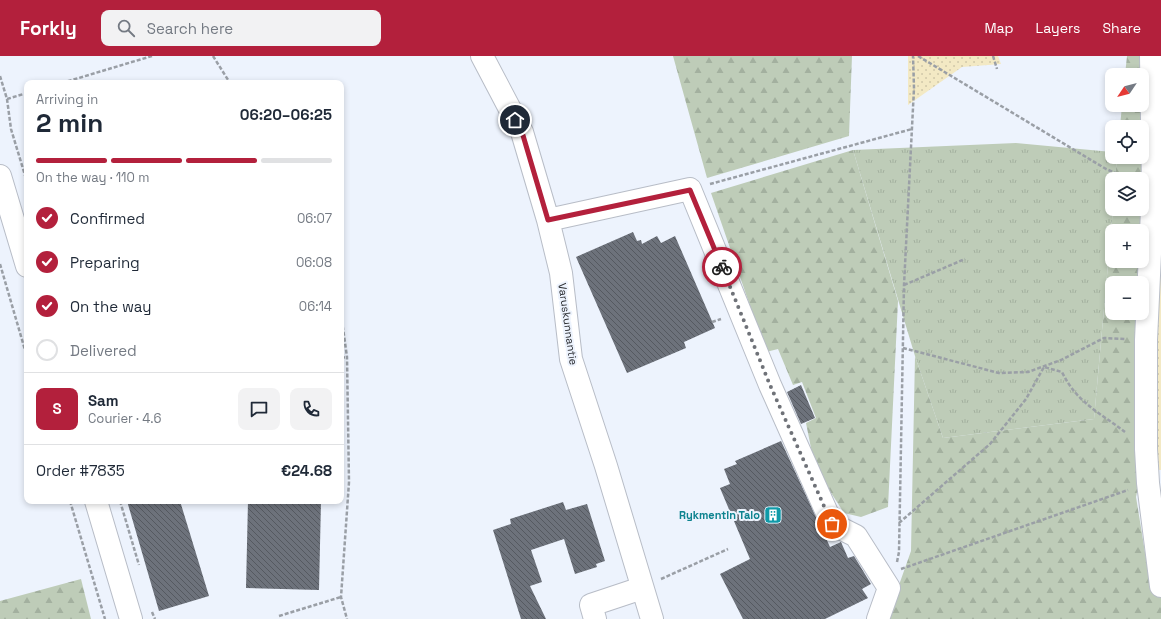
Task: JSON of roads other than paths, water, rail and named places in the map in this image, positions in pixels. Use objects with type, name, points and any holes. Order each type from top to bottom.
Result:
[{"type":"street","name":"Varuskunnantie","points":[[482,56],[522,132],[548,220],[561,274],[571,359],[606,466],[652,619]]},
{"type":"street","points":[[1151,56],[1153,189],[1146,340],[1146,449],[1148,483],[1161,586]]},
{"type":"street","points":[[0,176],[24,256]]},
{"type":"street","points":[[548,220],[690,190],[770,385],[832,524],[856,536],[892,579],[878,619]]},
{"type":"street","points":[[97,504],[131,619]]},
{"type":"street","points":[[595,619],[591,605],[642,588]]},
{"type":"place","name":"Rykmentin Talo","points":[[773,515]]}]
